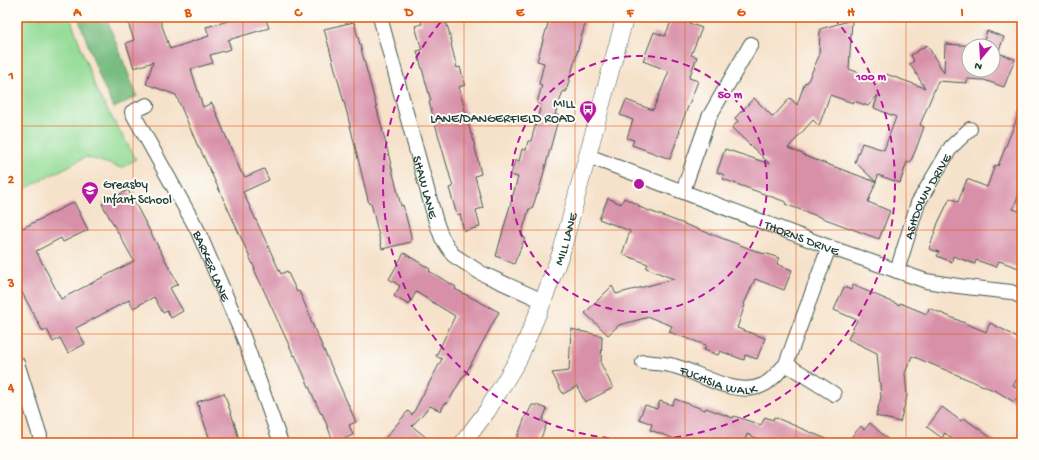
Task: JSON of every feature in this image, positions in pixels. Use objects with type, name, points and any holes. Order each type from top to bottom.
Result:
[{"type":"street","name":"SHAW LANE","points":[[380,17],[436,222],[442,238],[453,255],[481,273],[543,301]]},
{"type":"street","name":"MILL LANE","points":[[463,443],[487,411],[519,358],[543,301],[562,250],[625,17]]},
{"type":"street","points":[[683,191],[709,117],[751,44]]},
{"type":"street","name":"BARKER LANE","points":[[147,105],[132,112],[197,229],[243,336],[281,443]]},
{"type":"street","name":"ASHDOWN DRIVE","points":[[897,271],[918,203],[951,146],[970,129]]},
{"type":"street","name":"THORNS DRIVE","points":[[588,156],[829,247],[926,281],[1011,292],[1022,297]]},
{"type":"street","name":"FUCHSIA WALK","points":[[643,362],[673,365],[732,388],[748,389],[763,385],[776,375],[786,364],[829,247]]},
{"type":"street","points":[[17,363],[40,436],[40,443]]},
{"type":"street","points":[[786,364],[834,394]]},
{"type":"green space","points":[[17,17],[70,17],[97,92],[136,159],[122,168],[86,157],[17,193]]},
{"type":"green space","points":[[78,17],[106,17],[137,96],[114,108],[101,81]]},
{"type":"building","points":[[126,17],[159,17],[170,49],[209,36],[206,27],[232,20],[231,17],[265,17],[269,28],[228,40],[231,49],[210,55],[213,63],[191,69],[203,107],[212,103],[241,172],[245,177],[264,169],[269,180],[243,192],[281,274],[287,271],[297,292],[299,291],[356,422],[349,425],[353,435],[334,443],[322,413],[321,414],[254,269],[176,95],[146,84],[153,62],[134,68],[126,43],[134,40]]},
{"type":"building","points":[[420,17],[445,17],[457,68],[460,67],[465,85],[459,87],[481,174],[475,176],[483,208],[476,210],[480,227],[464,231],[460,214],[457,215],[449,188],[453,187],[429,102],[431,101],[417,51],[422,50],[415,26],[422,24]]},
{"type":"building","points":[[553,17],[587,17],[566,92],[563,91],[555,115],[559,116],[538,194],[532,209],[529,209],[521,236],[525,238],[514,264],[496,256],[518,177],[511,175],[515,160],[519,161],[522,149],[526,150],[528,141],[531,141],[541,105],[537,103],[542,85],[539,84],[544,63],[537,61],[549,20],[552,21]]},
{"type":"building","points":[[673,17],[694,17],[689,23],[702,28],[691,55],[697,57],[689,78],[698,81],[679,130],[680,131],[670,159],[632,145],[634,140],[627,138],[633,120],[620,115],[626,100],[653,110],[669,71],[643,61],[654,32],[665,36]]},
{"type":"building","points":[[852,20],[849,69],[883,82],[886,74],[925,88],[910,64],[914,61],[911,55],[927,45],[944,73],[945,44],[961,45],[961,78],[1001,78],[1001,54],[1015,59],[1004,87],[984,80],[967,79],[967,83],[938,81],[920,125],[924,127],[916,149],[910,163],[907,162],[900,183],[878,175],[876,182],[868,202],[890,211],[879,239],[723,179],[724,175],[717,172],[725,149],[770,164],[732,128],[738,121],[735,118],[754,98],[773,117],[790,98],[797,105],[805,82],[807,83],[819,56],[820,29]],"holes":[[[830,95],[853,103],[854,101],[868,106],[878,95],[874,108],[896,117],[884,150],[862,143],[855,162],[876,182],[805,156],[788,148],[813,120],[819,126]]]},
{"type":"building","points":[[354,22],[401,206],[403,205],[411,236],[411,242],[382,249],[324,29]]},
{"type":"building","points":[[987,31],[1004,37],[1001,45],[1001,38],[985,38]]},
{"type":"building","points":[[1021,108],[1022,186],[1013,209],[1022,212],[1022,219],[1017,233],[1022,234],[1022,269],[999,261],[996,267],[976,260],[975,264],[953,256],[952,262],[937,256],[939,252],[929,249],[938,223],[950,198],[958,202],[967,179],[987,187],[995,165],[998,166]]},
{"type":"building","points":[[128,190],[178,284],[170,288],[183,311],[171,318],[167,311],[163,313],[154,297],[133,308],[129,300],[76,328],[85,344],[68,353],[60,338],[53,342],[47,329],[43,332],[17,283],[17,231],[74,202],[88,230],[63,242],[61,238],[36,251],[61,299],[134,261],[102,204]]},
{"type":"building","points":[[608,198],[621,204],[624,198],[639,205],[639,207],[764,254],[765,253],[779,258],[777,264],[792,270],[784,290],[755,279],[744,304],[745,305],[737,328],[765,338],[757,359],[745,355],[744,360],[720,351],[718,355],[704,350],[706,345],[669,332],[672,326],[649,317],[619,325],[608,335],[585,313],[612,286],[616,294],[674,279],[646,268],[648,264],[622,254],[630,231],[599,219]]},
{"type":"building","points":[[404,253],[430,269],[429,271],[456,287],[455,289],[499,312],[465,375],[447,404],[445,403],[441,411],[430,406],[412,426],[433,443],[381,443],[408,411],[412,415],[442,359],[436,356],[455,316],[416,292],[409,305],[394,296],[400,286],[389,279]]},
{"type":"building","points":[[853,285],[899,305],[900,303],[927,314],[929,308],[986,332],[990,323],[1022,341],[1022,372],[1013,385],[1022,391],[1014,402],[998,392],[912,356],[905,373],[907,396],[900,422],[876,416],[881,397],[877,353],[848,339],[857,320],[834,310],[844,287],[851,290]]},
{"type":"building","points":[[571,329],[602,336],[601,364],[613,388],[585,402],[577,386],[563,394],[552,373],[569,371]]},
{"type":"building","points":[[224,393],[240,443],[211,443],[197,402]]},
{"type":"building","points":[[675,399],[705,410],[706,408],[733,418],[734,416],[761,425],[765,417],[773,420],[774,417],[836,443],[768,443],[747,434],[744,443],[686,443],[650,430],[652,424],[639,419],[645,405],[657,409],[660,401],[672,405]]},
{"type":"building","points":[[532,405],[537,405],[547,409],[542,421],[547,423],[539,443],[515,443],[526,415]]},
{"type":"building","points":[[942,407],[961,421],[964,418],[998,443],[958,443],[945,433],[942,438],[927,427]]},
{"type":"building","points":[[870,423],[892,443],[846,443],[861,426],[864,430]]},
{"type":"place","name":"MILL LANE/DANGERFIELD ROAD","points":[[588,124]]},
{"type":"place","name":"Greasby Infant School","points":[[90,205]]}]
